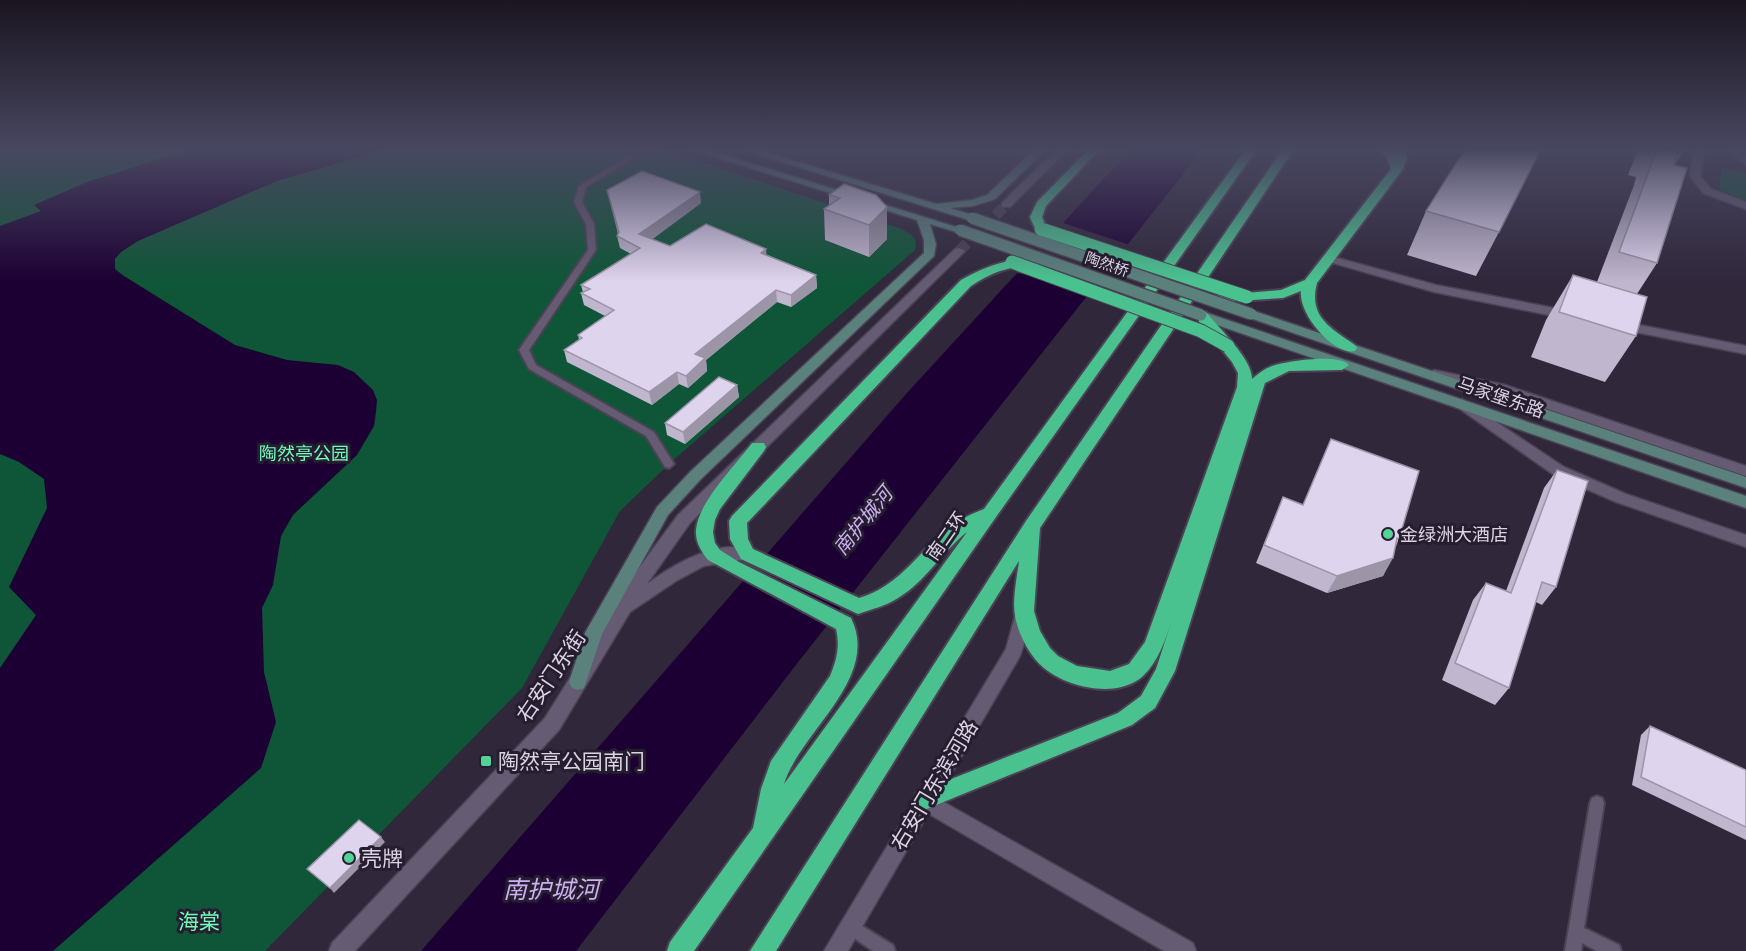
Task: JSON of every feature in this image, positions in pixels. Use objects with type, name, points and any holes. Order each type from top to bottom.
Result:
[{"type":"highway","points":[[1052,193],[1041,205],[1036,217],[1041,229],[1056,246]]},
{"type":"highway","name":"南二环","points":[[679,951],[1221,193]]},
{"type":"highway","points":[[762,951],[1032,526],[1261,193]]},
{"type":"highway","points":[[1346,356],[1320,327],[1308,309],[1306,300],[1310,283],[1379,193]]},
{"type":"highway","points":[[1041,229],[1247,297]]},
{"type":"highway","points":[[740,560],[742,548],[737,533],[738,521],[966,283],[984,272],[1012,262],[1060,265]]},
{"type":"highway","points":[[1012,262],[1201,331],[1227,346]]},
{"type":"highway","points":[[1211,300],[1283,294],[1310,283]]},
{"type":"highway","points":[[1032,526],[1024,616],[1044,655],[1065,670],[1091,680],[1109,681],[1132,673],[1145,659],[1154,644],[1244,387],[1245,372],[1201,315]]},
{"type":"highway","points":[[924,801],[1125,718],[1148,702],[1166,671],[1258,381],[1269,372],[1299,363],[1346,356]]},
{"type":"highway","points":[[758,447],[713,506],[706,520],[704,532],[707,544],[714,555],[740,560],[858,606],[874,602],[899,590],[948,538],[966,524],[990,513]]},
{"type":"highway","points":[[740,560],[844,624],[849,634],[850,649],[836,683],[780,767],[759,837]]},
{"type":"main road","name":"陶然桥","points":[[840,193],[960,230],[1244,329]]},
{"type":"main road","name":"陶然桥","points":[[891,193],[1056,246],[1251,314]]},
{"type":"main road","points":[[933,206],[973,202],[991,197],[995,193]]},
{"type":"main road","points":[[578,682],[594,633],[662,511],[696,475],[930,254],[932,246],[921,218]]},
{"type":"main road","name":"马家堡东路","points":[[1251,314],[1346,356],[1460,402],[1746,502]]},
{"type":"main road","name":"马家堡东路","points":[[1244,329],[1346,356],[1411,369],[1746,483]]},
{"type":"street","points":[[1006,206],[1019,193]]},
{"type":"street","points":[[1713,193],[1746,207]]},
{"type":"street","name":"右安门东街","points":[[340,951],[552,724],[660,550],[684,519],[959,251]]},
{"type":"street","points":[[1330,259],[1434,288],[1585,318]]},
{"type":"street","points":[[1609,323],[1746,350]]},
{"type":"street","points":[[1411,369],[1500,388],[1746,471]]},
{"type":"street","points":[[1460,402],[1559,471],[1621,498],[1746,541]]},
{"type":"street","points":[[624,608],[690,564],[714,555]]},
{"type":"street","name":"右安门东滨河路","points":[[835,951],[1014,651],[1024,616]]},
{"type":"street","points":[[924,801],[1185,951]]},
{"type":"lane","points":[[581,193],[578,202],[590,224],[592,250],[524,350],[532,367],[650,434],[669,464]]},
{"type":"lane","points":[[1573,951],[1598,803]]},
{"type":"lane","points":[[849,926],[887,951]]},
{"type":"lane","points":[[1576,932],[1613,951]]},
{"type":"green space","name":"陶然亭公园","points":[[0,193],[795,193],[896,227],[912,235],[916,245],[915,250],[669,464],[620,511],[522,688],[265,951],[0,951]]},
{"type":"green space","points":[[1729,193],[1746,193],[1746,201]]},
{"type":"water","points":[[61,193],[248,193],[138,241],[121,252],[115,259],[115,269],[235,345],[287,360],[338,365],[354,372],[373,390],[377,400],[374,426],[357,455],[293,515],[281,536],[273,585],[262,608],[264,672],[276,722],[261,768],[53,951],[0,951],[0,668],[36,615],[9,587],[47,508],[44,479],[19,462],[0,454],[0,226],[41,211],[34,205]]},
{"type":"water","name":"南护城河","points":[[1090,193],[1168,193],[799,661],[576,951],[421,951],[906,394]]},
{"type":"pier","points":[[1060,222],[1130,245],[1090,297],[1026,274],[1013,273]]},
{"type":"building","points":[[608,193],[698,193],[639,234],[670,246],[706,224],[766,249],[761,253],[816,275],[791,295],[776,290],[695,354],[705,358],[686,376],[677,372],[649,392],[564,350],[582,338],[578,335],[614,310],[581,293],[590,289],[581,285],[640,248],[617,236],[619,232]]},
{"type":"building","points":[[871,193],[876,195],[887,207],[869,225],[824,209],[840,198],[829,195]]},
{"type":"building","points":[[1437,193],[1519,193],[1499,232],[1426,211]]},
{"type":"building","points":[[1641,193],[1679,193],[1657,263],[1619,252]]},
{"type":"building","points":[[1573,275],[1647,297],[1636,336],[1559,312]]},
{"type":"building","points":[[719,377],[737,385],[683,432],[665,423]]},
{"type":"building","points":[[1331,439],[1419,471],[1399,539],[1397,538],[1393,558],[1337,576],[1264,545],[1283,497],[1303,505]]},
{"type":"building","points":[[1557,470],[1588,481],[1556,587],[1542,582],[1509,688],[1455,663],[1486,583],[1511,593]]},
{"type":"building","points":[[1650,726],[1746,770],[1746,827],[1641,777]]},
{"type":"building","name":"壳牌","points":[[359,820],[381,837],[330,888],[307,869]]},
{"type":"tunnel","points":[[959,251],[1006,205]]},
{"type":"place","name":"金绿洲大酒店","points":[[1388,534]]},
{"type":"place","name":"陶然亭公园南门","points":[[486,761]]},
{"type":"place","name":"壳牌","points":[[349,858]]},
{"type":"park label","name":"海棠","points":[[199,921]]}]
